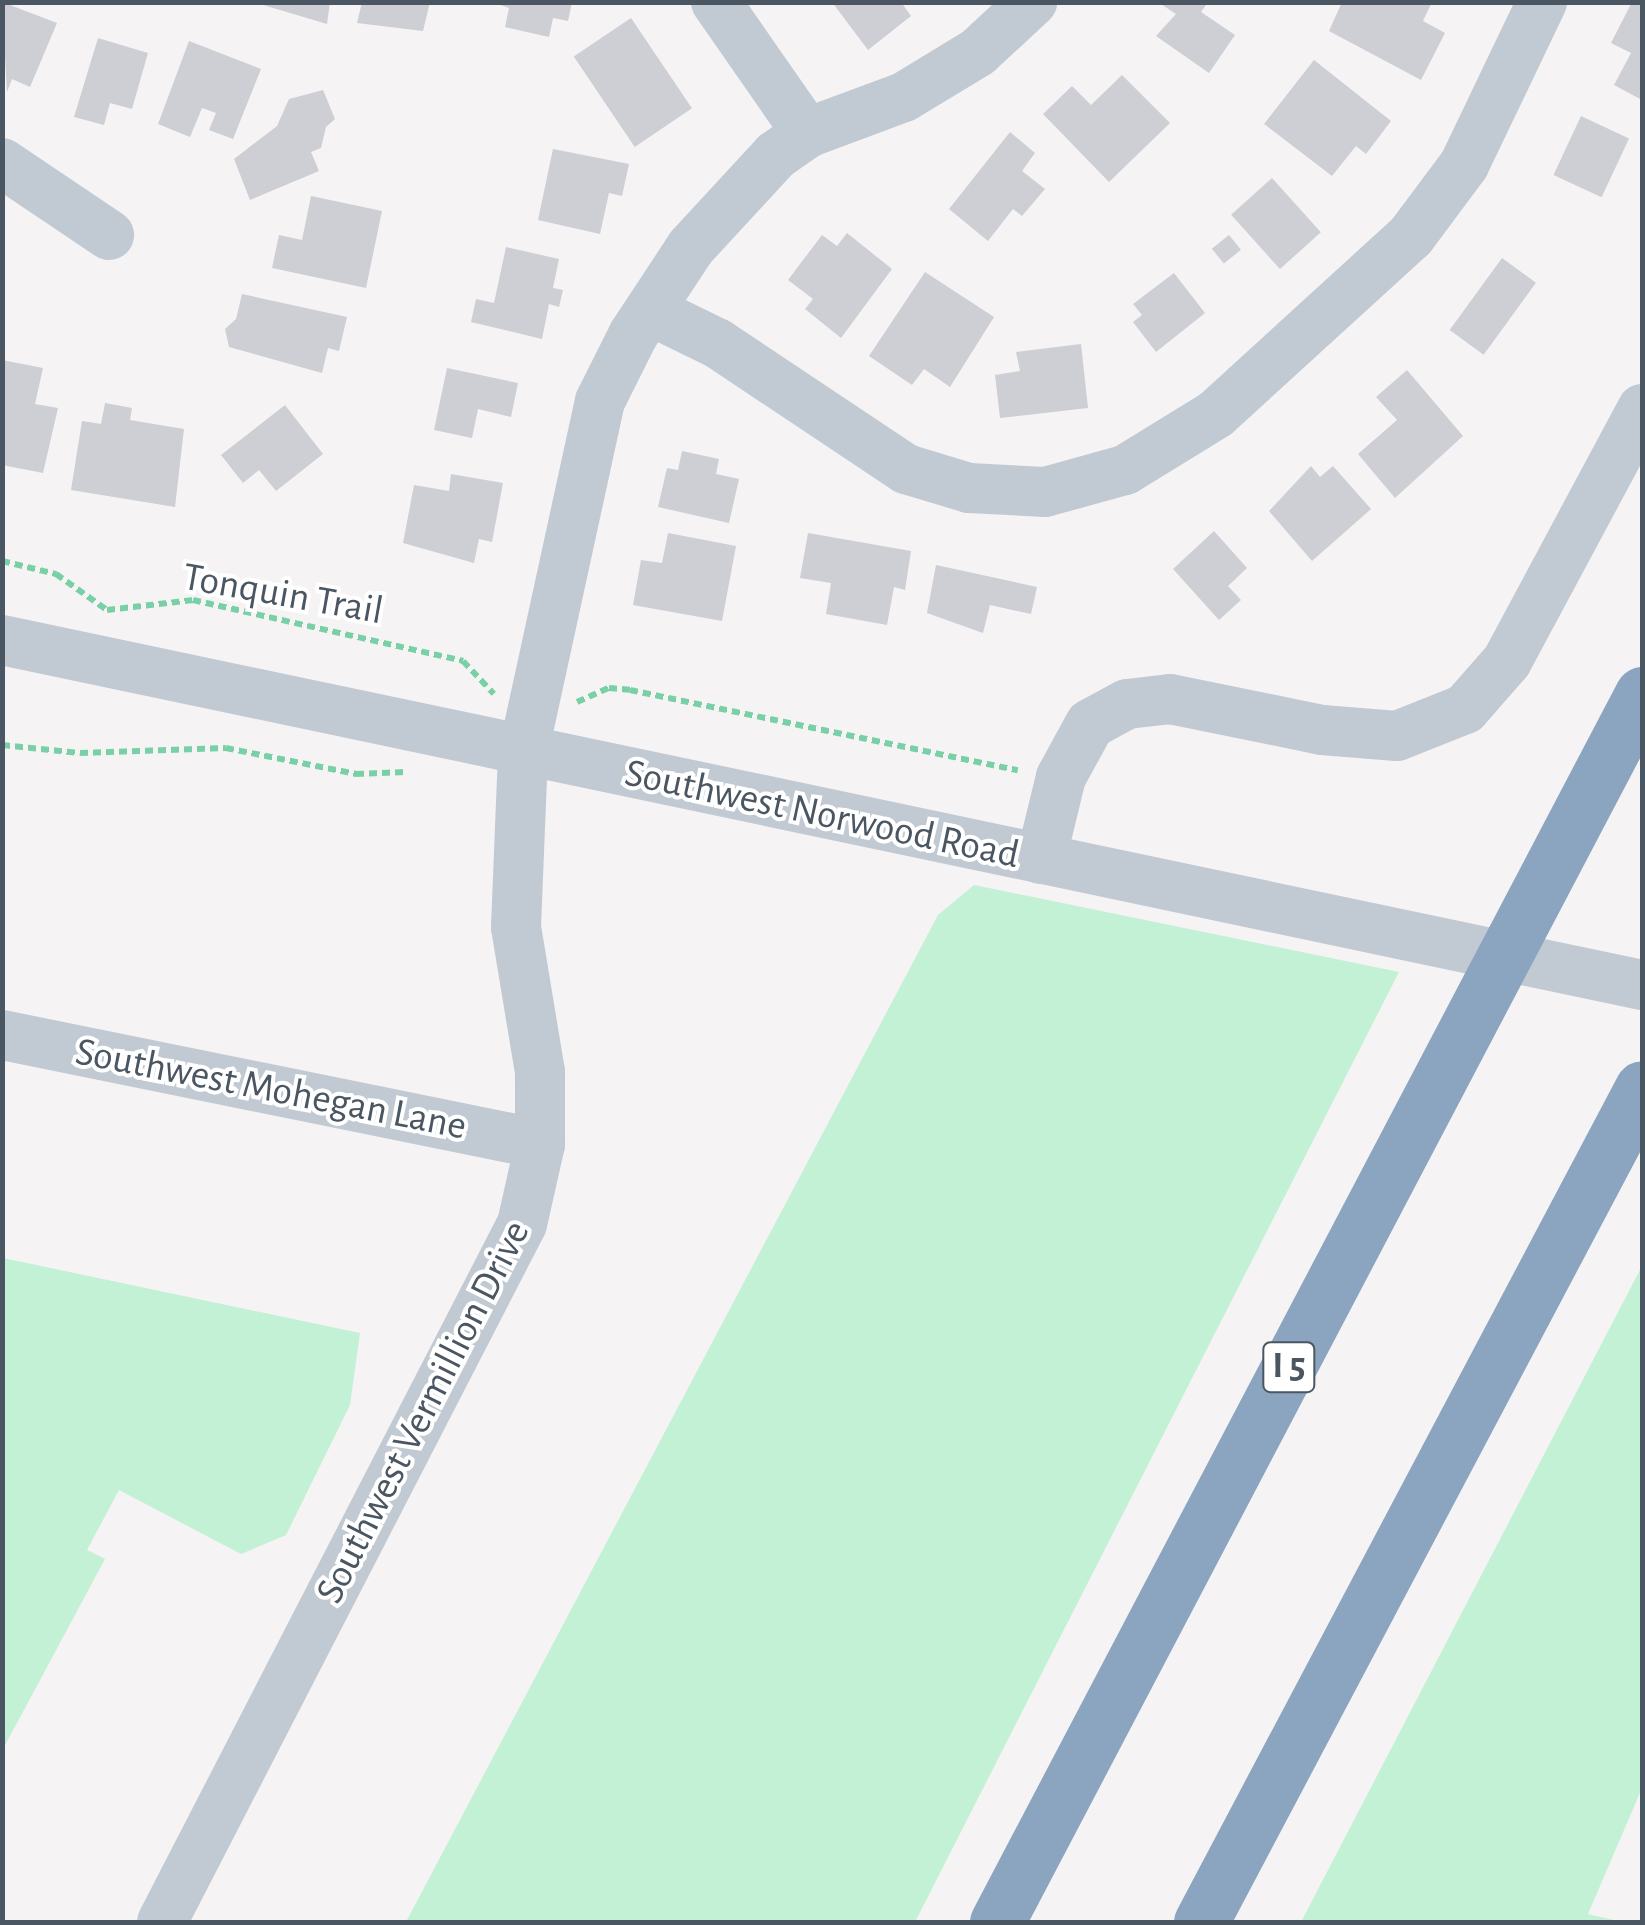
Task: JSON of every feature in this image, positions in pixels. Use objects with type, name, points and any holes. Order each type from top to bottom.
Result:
[{"type":"highway","name":"I 5","points":[[997,1922],[1642,694]]},
{"type":"highway","points":[[1201,1922],[1642,1088]]},
{"type":"street","points":[[716,2],[807,133]]},
{"type":"street","name":"Southwest Vermillion Drive","points":[[162,1922],[522,1224],[540,1144],[540,1072],[516,927],[523,754],[600,401],[691,247],[776,155],[807,133],[904,97],[978,52],[1032,2]]},
{"type":"street","points":[[651,310],[717,344],[906,469],[969,488],[1045,492],[1126,470],[1216,414],[1411,236],[1464,165],[1542,2]]},
{"type":"street","points":[[2,163],[109,236]]},
{"type":"street","points":[[1041,859],[1061,777],[1090,724],[1127,704],[1170,698],[1322,730],[1398,736],[1465,710],[1508,661],[1642,408]]},
{"type":"street","name":"Southwest Norwood Road","points":[[2,640],[523,754],[1642,985]]},
{"type":"street","name":"Southwest Mohegan Lane","points":[[2,1035],[540,1144]]},
{"type":"path","name":"Tonquin Trail","points":[[2,561],[56,574],[114,612],[193,600],[463,661],[490,693]]},
{"type":"path","points":[[567,709],[609,688],[630,690],[1061,777]]},
{"type":"green space","points":[[974,885],[1399,972],[915,1922],[406,1922],[938,915]]},
{"type":"green space","points":[[3,1258],[360,1333],[350,1405],[286,1535],[241,1554],[119,1490],[87,1550],[105,1559],[3,1749]]},
{"type":"green space","points":[[1642,1266],[1642,1788],[1588,1914],[1622,1922],[1301,1922]]},
{"type":"building","points":[[2,2],[57,23],[30,87],[12,79],[7,92]]},
{"type":"building","points":[[253,2],[330,2],[327,24]]},
{"type":"building","points":[[362,2],[430,2],[423,31],[357,23]]},
{"type":"building","points":[[492,2],[572,2],[568,21],[553,18],[549,37],[505,27],[509,8]]},
{"type":"building","points":[[832,2],[901,2],[911,16],[868,50]]},
{"type":"building","points":[[1158,2],[1208,2],[1201,12],[1235,35],[1209,73],[1156,36],[1176,14]]},
{"type":"building","points":[[1342,2],[1432,2],[1423,21],[1445,33],[1421,80],[1329,31]]},
{"type":"building","points":[[1632,2],[1642,2],[1642,100],[1614,85],[1631,53],[1611,43]]},
{"type":"building","points":[[631,18],[692,108],[635,147],[574,57]]},
{"type":"building","points":[[98,38],[148,53],[132,109],[110,103],[104,125],[74,117]]},
{"type":"building","points":[[189,41],[261,69],[233,139],[209,130],[216,113],[202,108],[190,137],[158,124]]},
{"type":"building","points":[[1314,60],[1391,121],[1366,154],[1356,146],[1332,176],[1264,124]]},
{"type":"building","points":[[1122,75],[1170,123],[1109,182],[1043,114],[1072,86],[1091,105]]},
{"type":"building","points":[[323,90],[335,119],[326,127],[321,148],[311,152],[319,171],[250,200],[234,159],[277,126],[289,99]]},
{"type":"building","points":[[1581,116],[1629,138],[1602,197],[1554,175]]},
{"type":"building","points":[[1010,132],[1035,153],[1022,171],[1045,189],[1022,216],[1013,209],[988,241],[949,209]]},
{"type":"building","points":[[553,149],[629,164],[622,196],[609,193],[600,234],[538,220]]},
{"type":"building","points":[[1272,178],[1321,232],[1280,269],[1231,215]]},
{"type":"building","points":[[311,196],[382,211],[366,288],[272,268],[279,235],[302,240]]},
{"type":"building","points":[[847,233],[892,269],[841,338],[805,309],[813,299],[788,280],[822,235],[837,246]]},
{"type":"building","points":[[1229,235],[1241,250],[1224,264],[1212,249]]},
{"type":"building","points":[[506,247],[559,259],[553,288],[563,290],[559,307],[549,304],[542,339],[471,322],[476,299],[494,303]]},
{"type":"building","points":[[1502,258],[1536,283],[1484,355],[1450,330]]},
{"type":"building","points":[[925,272],[994,317],[950,387],[924,369],[912,385],[869,356]]},
{"type":"building","points":[[1174,273],[1205,313],[1156,352],[1133,322],[1142,315],[1133,304]]},
{"type":"building","points":[[242,294],[347,317],[339,351],[328,348],[322,373],[229,347],[225,329],[236,319]]},
{"type":"building","points":[[1081,344],[1088,408],[1000,418],[995,375],[1020,371],[1016,352]]},
{"type":"building","points":[[2,360],[43,368],[35,404],[58,408],[43,473],[2,465]]},
{"type":"building","points":[[447,368],[518,383],[511,417],[478,409],[472,438],[434,430]]},
{"type":"building","points":[[1407,370],[1463,436],[1395,498],[1358,454],[1397,420],[1376,397]]},
{"type":"building","points":[[105,403],[132,408],[130,420],[184,429],[175,507],[71,490],[82,421],[101,424]]},
{"type":"building","points":[[285,405],[323,454],[276,491],[259,470],[243,483],[221,455]]},
{"type":"building","points":[[682,451],[719,459],[716,474],[739,479],[729,523],[658,507],[667,468],[678,470]]},
{"type":"building","points":[[1311,466],[1320,477],[1333,466],[1371,509],[1312,561],[1269,511]]},
{"type":"building","points":[[451,474],[503,483],[492,542],[479,539],[474,563],[403,543],[414,485],[449,491]]},
{"type":"building","points":[[1214,531],[1247,568],[1228,586],[1241,600],[1219,620],[1173,569]]},
{"type":"building","points":[[668,533],[736,546],[722,621],[633,605],[641,560],[662,563]]},
{"type":"building","points":[[808,533],[911,551],[905,590],[894,587],[887,625],[826,614],[831,583],[800,578]]},
{"type":"building","points":[[936,565],[1037,587],[1031,614],[990,605],[983,633],[927,613]]}]
